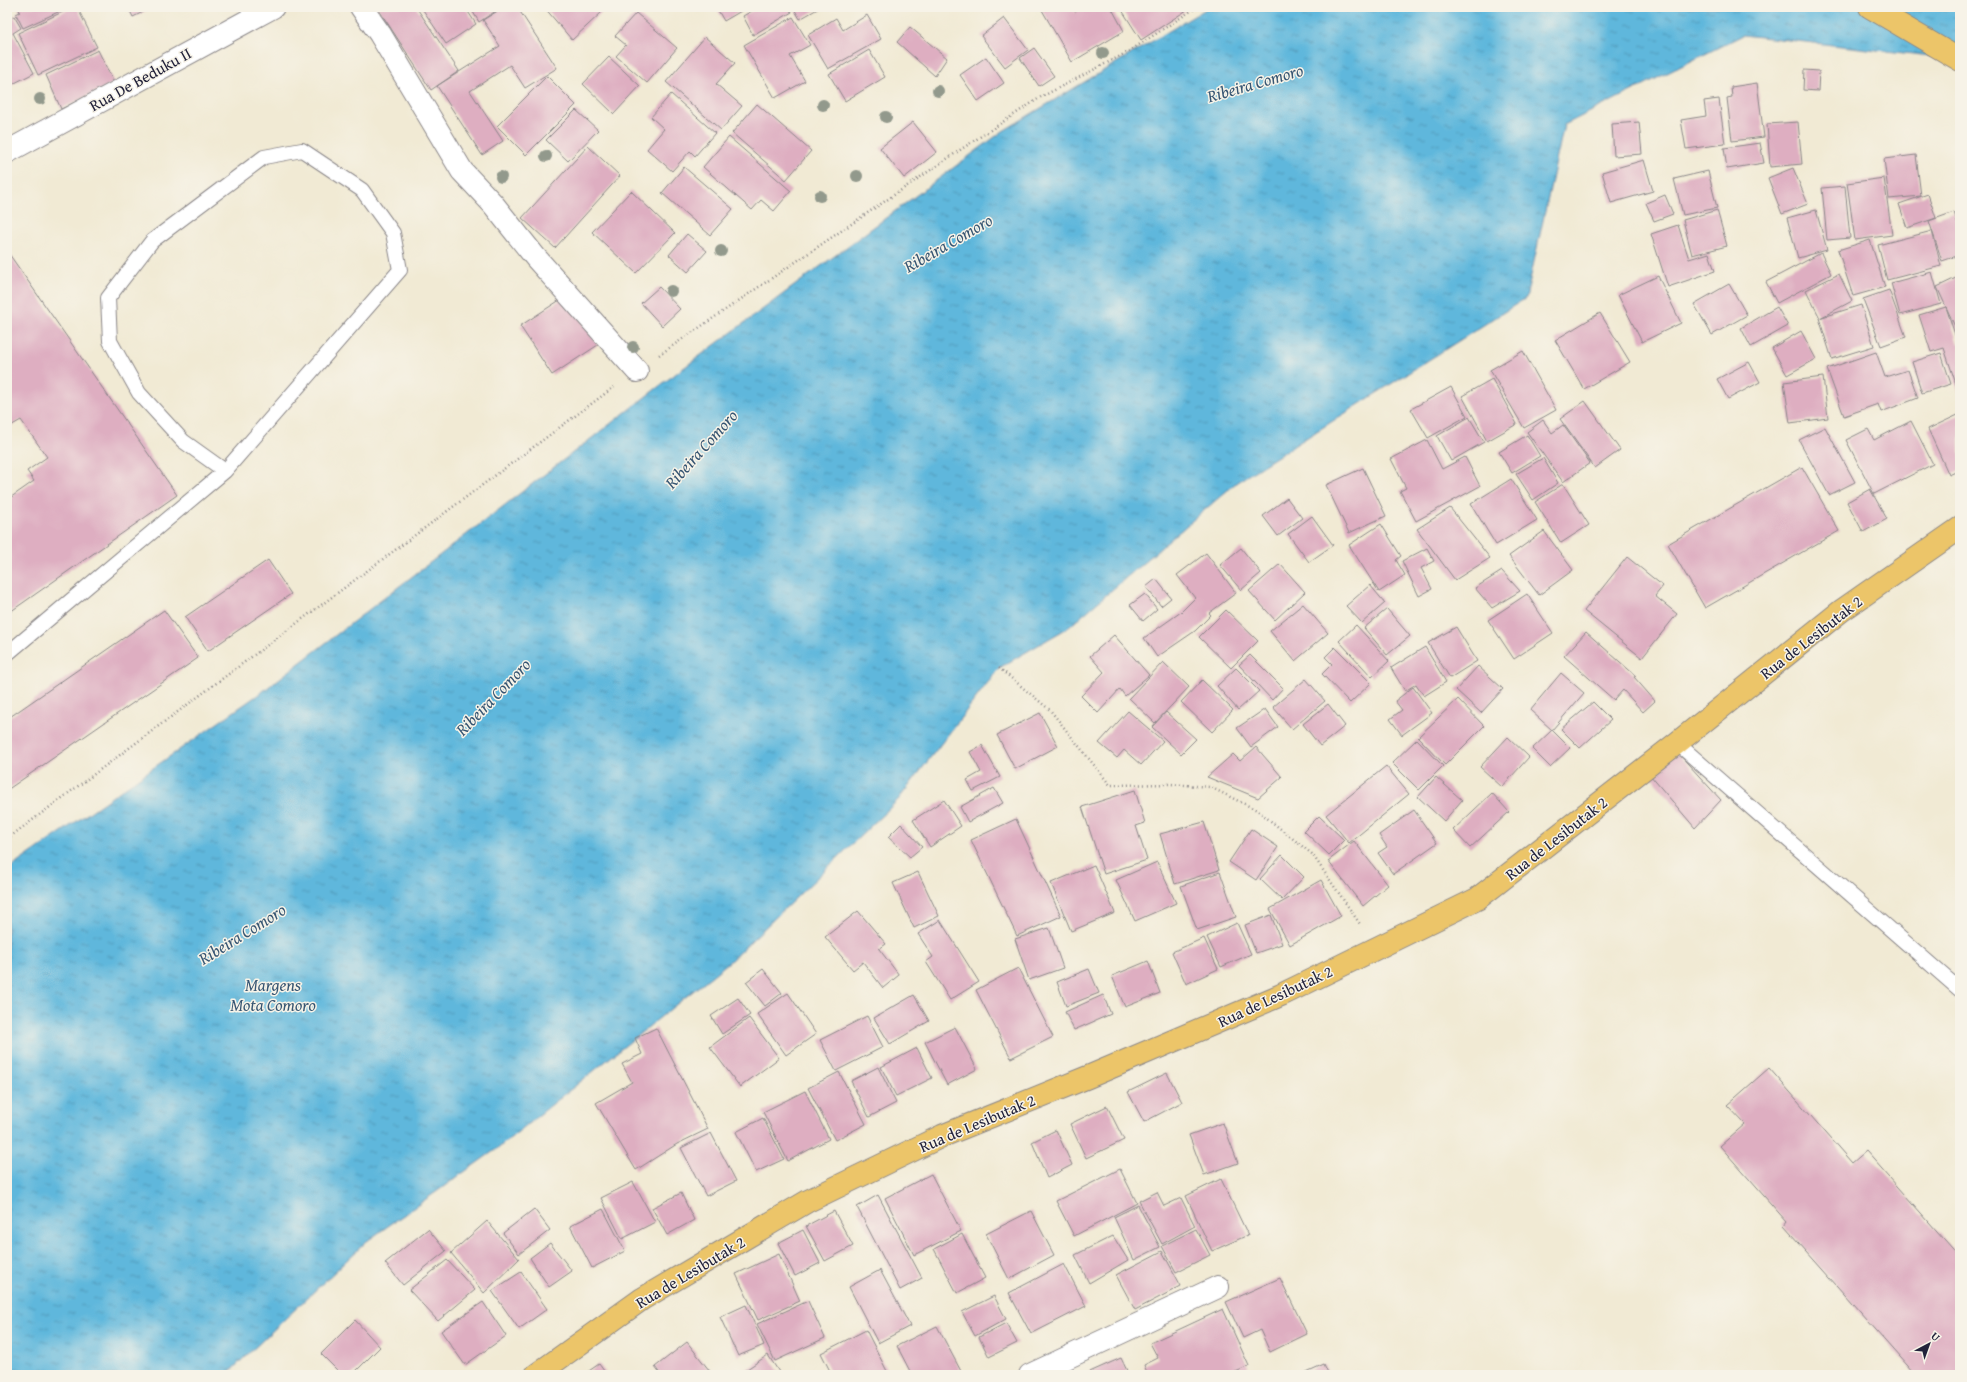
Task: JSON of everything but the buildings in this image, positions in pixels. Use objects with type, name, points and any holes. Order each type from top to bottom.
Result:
[{"type":"main road","points":[[1870,7],[1960,60]]},
{"type":"main road","name":"Rua de Lesibutak 2","points":[[536,1375],[642,1299],[808,1201],[942,1136],[1088,1077],[1281,995],[1477,899],[1677,743],[1841,611],[1960,528]]},
{"type":"street","name":"Rua De Beduku II","points":[[7,152],[273,7]]},
{"type":"street","points":[[361,7],[380,34],[462,171],[493,204],[536,258],[637,370]]},
{"type":"street","points":[[1030,1375],[1218,1287]]},
{"type":"lane","points":[[7,654],[225,471],[400,270],[393,234],[362,190],[302,150],[264,157],[152,241],[108,298],[110,341],[139,393],[183,440],[225,471]]},
{"type":"lane","points":[[1677,743],[1960,990]]},
{"type":"path","points":[[7,839],[637,370],[963,148],[1041,97],[1128,52],[1197,7]]},
{"type":"path","points":[[999,668],[1050,710],[1110,785],[1171,784],[1210,787],[1257,810],[1312,854],[1376,948]]},
{"type":"water","name":"Margens Mota Comoro","points":[[1209,7],[1960,7],[1960,45],[1949,58],[1743,35],[1564,125],[1526,298],[1237,482],[1069,627],[999,668],[898,800],[729,962],[498,1148],[367,1241],[226,1375],[7,1375],[7,870],[262,692],[666,381],[1003,131]]},
{"type":"water label","name":"Ribeira Comoro","points":[[1255,83]]},
{"type":"water label","name":"Ribeira Comoro","points":[[948,243]]},
{"type":"water label","name":"Ribeira Comoro","points":[[701,449]]},
{"type":"water label","name":"Ribeira Comoro","points":[[493,697]]},
{"type":"water label","name":"Ribeira Comoro","points":[[242,934]]}]
